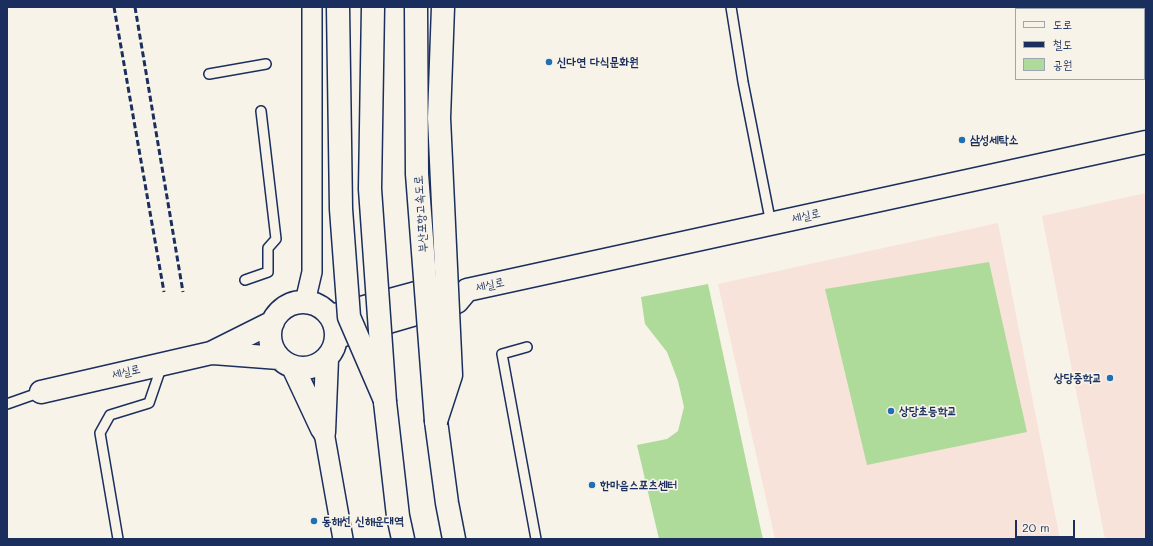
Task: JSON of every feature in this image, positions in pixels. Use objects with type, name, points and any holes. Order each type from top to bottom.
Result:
[{"type":"main road","points":[[338,7],[341,209],[349,317],[385,402]]},
{"type":"main road","points":[[373,7],[370,189],[385,402],[398,516],[403,539]]},
{"type":"main road","name":"부산포항고속도로","points":[[416,7],[417,174],[436,421],[447,503],[454,539]]},
{"type":"main road","points":[[436,421],[451,375],[439,118],[443,7]]},
{"type":"main road","name":"세실로","points":[[337,337],[457,302],[466,290],[1146,142]]},
{"type":"main road","name":"세실로","points":[[331,316],[457,282],[466,290]]},
{"type":"main road","points":[[305,302],[315,304],[324,309],[331,316],[336,326],[337,337],[332,352],[327,359],[324,432]]},
{"type":"main road","name":"세실로","points":[[41,392],[211,353],[273,322],[278,314],[286,307],[295,303],[305,302]]},
{"type":"main road","points":[[273,322],[270,331],[270,341],[273,350],[286,362],[324,432]]},
{"type":"main road","name":"세실로","points":[[211,353],[286,362],[302,369],[312,368],[327,359]]},
{"type":"street","points":[[305,302],[312,272],[312,7]]},
{"type":"street","points":[[324,432],[343,539]]},
{"type":"lane","points":[[731,7],[743,82],[771,224]]},
{"type":"lane","points":[[210,74],[266,64]]},
{"type":"lane","points":[[245,280],[268,272],[268,248],[276,239],[261,111]]},
{"type":"lane","points":[[527,347],[502,354],[536,539]]},
{"type":"lane","points":[[118,539],[100,433],[110,415],[149,403],[162,364]]},
{"type":"lane","points":[[7,404],[41,392]]},
{"type":"shaded area","name":"상당중학교","points":[[1146,193],[1146,539],[1105,539],[1042,216]]},
{"type":"shaded area","name":"상당초등학교","points":[[998,223],[1060,539],[775,539],[718,284]]},
{"type":"green space","points":[[989,262],[1027,432],[867,465],[825,289]]},
{"type":"green space","points":[[708,284],[763,539],[659,539],[637,445],[667,439],[678,431],[684,407],[678,381],[667,352],[645,324],[641,297]]},
{"type":"railway","points":[[114,7],[164,292]]},
{"type":"railway","points":[[135,7],[183,292]]},
{"type":"place","name":"신다연 다식문화원","points":[[549,62]]},
{"type":"place","name":"삼성세탁소","points":[[962,140]]},
{"type":"place","name":"상당중학교","points":[[1110,378]]},
{"type":"place","name":"상당초등학교","points":[[891,411]]},
{"type":"place","name":"한마음스포츠센터","points":[[592,485]]},
{"type":"place","name":"동해선 신해운대역","points":[[314,521]]}]
